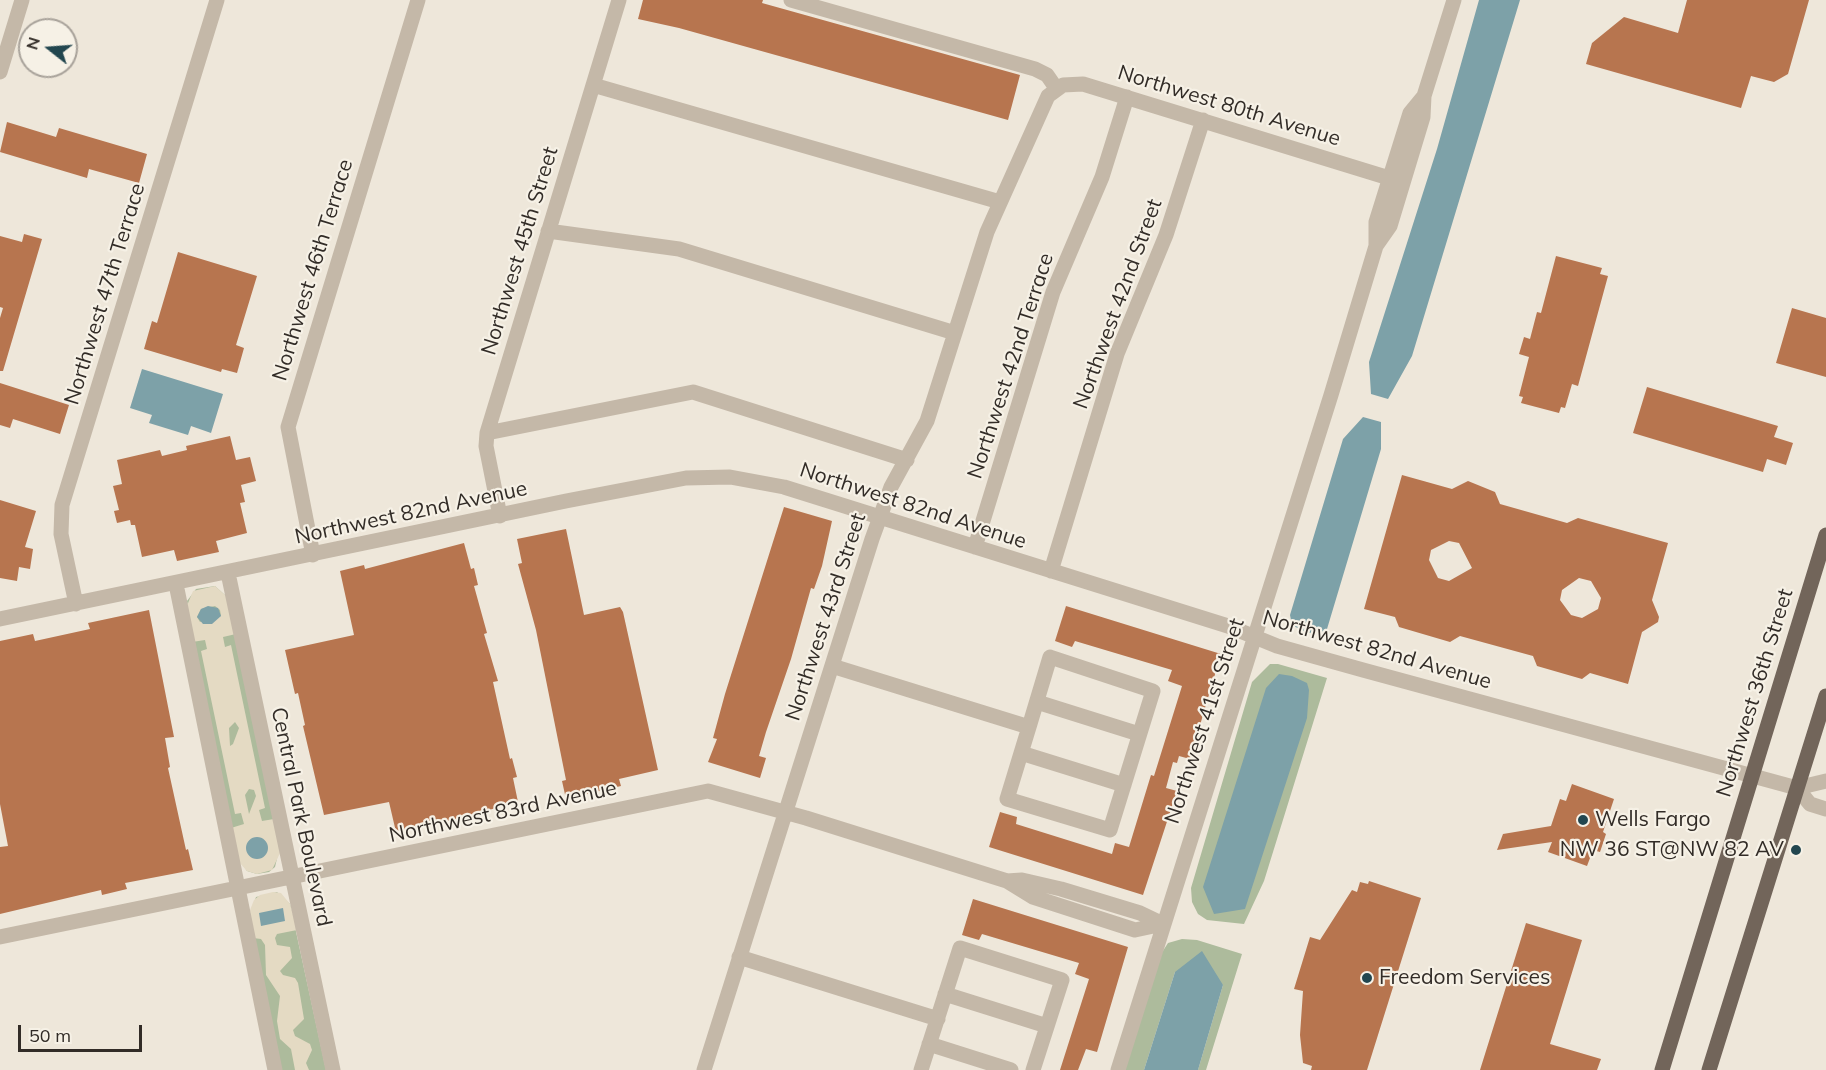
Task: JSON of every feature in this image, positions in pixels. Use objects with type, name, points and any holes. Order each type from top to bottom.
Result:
[{"type":"main road","name":"Northwest 36th Street","points":[[1662,1070],[1826,535]]},
{"type":"main road","points":[[1709,1070],[1826,696]]},
{"type":"street","points":[[0,72],[22,0]]},
{"type":"street","name":"Northwest 47th Terrace","points":[[76,604],[62,534],[62,506],[217,0]]},
{"type":"street","name":"Northwest 46th Terrace","points":[[313,555],[288,427],[418,0]]},
{"type":"street","name":"Northwest 45th Street","points":[[500,516],[486,446],[487,433],[619,0]]},
{"type":"street","points":[[792,0],[1035,69],[1047,75],[1056,88]]},
{"type":"street","name":"Northwest 41st Street","points":[[1376,246],[1390,226],[1423,117],[1424,96],[1454,0]]},
{"type":"street","name":"Northwest 80th Avenue","points":[[1056,88],[1076,83],[1389,178]]},
{"type":"street","points":[[593,85],[1000,202]]},
{"type":"street","name":"Northwest 43rd Street","points":[[704,1070],[880,517],[891,487],[927,421],[982,245],[1041,108],[1056,88]]},
{"type":"street","name":"Northwest 41st Street","points":[[1118,1070],[1292,521],[1376,246],[1376,222],[1389,178],[1410,113],[1424,96]]},
{"type":"street","name":"Northwest 42nd Terrace","points":[[975,547],[1053,292],[1102,177],[1127,97]]},
{"type":"street","name":"Northwest 42nd Street","points":[[1051,571],[1117,354],[1166,235],[1203,120]]},
{"type":"street","points":[[548,231],[679,249],[955,333]]},
{"type":"street","points":[[487,433],[693,392],[907,460]]},
{"type":"street","name":"Northwest 82nd Avenue","points":[[0,619],[674,480],[716,476],[771,483],[1323,659],[1797,788],[1826,782]]},
{"type":"street","name":"Central Park Boulevard","points":[[228,573],[333,1070]]},
{"type":"street","points":[[176,584],[275,1070]]},
{"type":"street","points":[[1050,657],[1153,691],[1110,830],[1007,799],[1029,727],[1050,657]]},
{"type":"street","points":[[832,666],[1029,727]]},
{"type":"street","points":[[1036,702],[1140,734]]},
{"type":"street","points":[[1021,753],[1124,785]]},
{"type":"street","name":"Northwest 82nd Avenue","points":[[1797,788],[1810,804],[1826,808]]},
{"type":"street","name":"Northwest 83rd Avenue","points":[[0,937],[708,792],[786,812],[1007,881],[1033,897],[1135,930],[1163,924]]},
{"type":"street","points":[[921,1070],[960,948],[1062,980],[1034,1070]]},
{"type":"street","points":[[739,957],[938,1019]]},
{"type":"street","points":[[945,994],[1047,1026]]},
{"type":"street","points":[[930,1044],[1011,1070]]},
{"type":"green space","points":[[215,586],[226,596],[280,846],[275,867],[269,872],[257,874],[247,871],[236,856],[187,601],[196,589]]},
{"type":"green space","points":[[1270,664],[1278,664],[1327,678],[1264,881],[1244,924],[1207,920],[1198,914],[1192,902],[1191,888],[1252,682]]},
{"type":"green space","points":[[277,892],[290,904],[326,1070],[281,1070],[249,919],[256,897]]},
{"type":"green space","points":[[1182,939],[1197,940],[1242,954],[1206,1070],[1198,1070],[1223,985],[1175,972],[1144,1070],[1123,1070],[1159,957],[1168,943]]},
{"type":"shaded area","points":[[215,586],[226,596],[236,634],[223,637],[225,647],[231,645],[265,808],[259,810],[262,821],[274,819],[280,853],[272,870],[257,874],[247,871],[239,862],[231,828],[244,824],[241,813],[235,814],[201,651],[207,649],[205,640],[192,642],[186,608],[193,591]],"holes":[[[215,606],[220,610],[221,616],[200,622],[197,617],[201,609]],[[235,722],[239,728],[230,746],[229,728]],[[249,789],[254,790],[256,796],[249,814],[245,795]]]},
{"type":"shaded area","points":[[281,893],[290,904],[297,930],[277,934],[275,938],[277,945],[290,947],[292,958],[280,971],[283,975],[295,978],[298,983],[304,1019],[293,1030],[295,1036],[310,1044],[312,1050],[306,1063],[309,1070],[295,1070],[291,1049],[280,1039],[277,1021],[280,996],[266,975],[265,945],[261,939],[253,938],[250,910],[254,900],[260,895]]},
{"type":"water","points":[[1479,0],[1520,0],[1412,356],[1388,399],[1371,394],[1369,362],[1437,149]]},
{"type":"water","points":[[142,369],[223,394],[211,433],[191,426],[188,435],[149,423],[152,415],[130,408]]},
{"type":"water","points":[[1363,417],[1381,422],[1381,449],[1327,629],[1320,635],[1305,632],[1292,625],[1290,615],[1343,439]]},
{"type":"water","points":[[208,606],[218,608],[221,616],[212,624],[203,624],[197,617],[201,609]]},
{"type":"water","points":[[1279,674],[1292,676],[1307,683],[1309,690],[1307,718],[1245,909],[1214,914],[1203,887],[1266,688]]},
{"type":"water","points":[[257,837],[265,840],[268,848],[265,856],[257,859],[249,856],[246,848],[249,840]]},
{"type":"water","points":[[283,908],[285,921],[261,926],[259,913]]},
{"type":"water","points":[[1202,951],[1223,985],[1198,1070],[1144,1070],[1175,972]]},
{"type":"building","points":[[643,0],[763,0],[762,3],[1020,75],[1008,120],[679,28],[638,19]]},
{"type":"building","points":[[1687,0],[1809,0],[1788,74],[1774,82],[1751,76],[1741,108],[1586,64],[1592,43],[1624,17],[1678,33]]},
{"type":"building","points":[[7,122],[56,137],[59,128],[147,154],[139,183],[89,169],[87,178],[0,152]]},
{"type":"building","points":[[24,234],[42,239],[3,371],[0,371],[0,318],[3,308],[0,307],[0,236],[22,242]]},
{"type":"building","points":[[178,252],[257,276],[236,345],[244,348],[237,373],[222,369],[221,372],[144,349],[152,321],[157,323]]},
{"type":"building","points":[[1556,256],[1602,268],[1600,274],[1608,276],[1578,386],[1572,384],[1565,408],[1561,407],[1559,413],[1521,403],[1523,397],[1519,396],[1529,357],[1519,354],[1524,337],[1530,339],[1537,312],[1541,313]]},
{"type":"building","points":[[1792,308],[1826,318],[1826,377],[1776,363]]},
{"type":"building","points":[[0,383],[69,405],[60,434],[13,419],[10,428],[0,425]]},
{"type":"building","points":[[1647,387],[1778,426],[1774,437],[1793,443],[1786,465],[1767,459],[1763,472],[1633,433]]},
{"type":"building","points":[[230,436],[236,460],[250,457],[256,481],[241,485],[245,502],[240,503],[247,533],[216,541],[219,552],[177,561],[174,550],[142,557],[135,525],[131,525],[130,520],[117,523],[114,511],[119,510],[113,486],[122,484],[117,460],[160,450],[162,456],[187,450],[186,446]]},
{"type":"building","points":[[1402,475],[1452,489],[1468,481],[1495,492],[1500,504],[1567,523],[1578,518],[1668,543],[1652,600],[1659,617],[1658,622],[1642,632],[1628,684],[1590,673],[1582,679],[1537,666],[1533,656],[1460,636],[1450,642],[1399,627],[1395,617],[1364,609]],"holes":[[[1449,541],[1459,543],[1472,568],[1449,581],[1438,578],[1429,560],[1431,550]],[[1579,578],[1591,581],[1601,598],[1598,609],[1582,618],[1571,615],[1560,600],[1562,590]]]},
{"type":"building","points":[[0,500],[36,511],[25,547],[33,549],[30,569],[19,567],[17,581],[0,578]]},
{"type":"building","points":[[784,507],[832,521],[822,566],[814,589],[811,588],[791,659],[759,756],[766,758],[760,778],[708,762],[717,739],[713,738],[725,694]]},
{"type":"building","points":[[566,529],[584,615],[620,607],[623,612],[658,770],[619,779],[621,786],[566,799],[562,781],[566,780],[536,630],[518,564],[522,563],[517,539]]},
{"type":"building","points":[[464,543],[478,585],[474,586],[487,633],[484,634],[498,681],[493,682],[510,759],[512,758],[517,777],[513,778],[518,802],[430,826],[396,832],[389,802],[324,815],[303,726],[305,725],[298,693],[295,694],[285,650],[354,635],[340,571],[364,565],[365,569]]},
{"type":"building","points":[[1066,606],[1221,654],[1190,759],[1179,756],[1177,763],[1173,762],[1166,788],[1177,791],[1143,895],[989,847],[1000,812],[1017,817],[1016,824],[1112,854],[1115,843],[1129,847],[1151,775],[1154,776],[1182,686],[1168,681],[1172,670],[1075,641],[1072,647],[1055,641]]},
{"type":"building","points":[[149,610],[174,737],[165,738],[170,767],[168,768],[186,850],[188,849],[193,870],[125,883],[127,889],[102,895],[101,890],[0,914],[0,847],[8,846],[0,804],[0,641],[33,634],[35,641],[90,629],[88,623]]},
{"type":"building","name":"Wells Fargo","points":[[1572,784],[1614,799],[1603,832],[1606,834],[1600,852],[1593,850],[1587,866],[1548,852],[1552,842],[1497,850],[1503,834],[1551,826],[1560,799],[1566,801]]},
{"type":"building","points":[[1369,881],[1421,898],[1367,1070],[1311,1070],[1312,1066],[1303,1063],[1300,1035],[1303,991],[1294,989],[1310,937],[1320,940],[1352,890],[1357,892],[1360,882],[1368,884]]},
{"type":"building","points":[[973,899],[1128,947],[1097,1052],[1086,1049],[1078,1070],[1060,1070],[1089,979],[1075,974],[1079,963],[982,934],[979,940],[962,935]]},
{"type":"building","points":[[1526,923],[1582,940],[1550,1044],[1601,1059],[1597,1070],[1480,1070]]},
{"type":"place","name":"Wells Fargo","points":[[1583,820]]},
{"type":"place","name":"NW 36 ST@NW 82 AV","points":[[1796,850]]},
{"type":"place","name":"Freedom Services","points":[[1367,978]]}]
